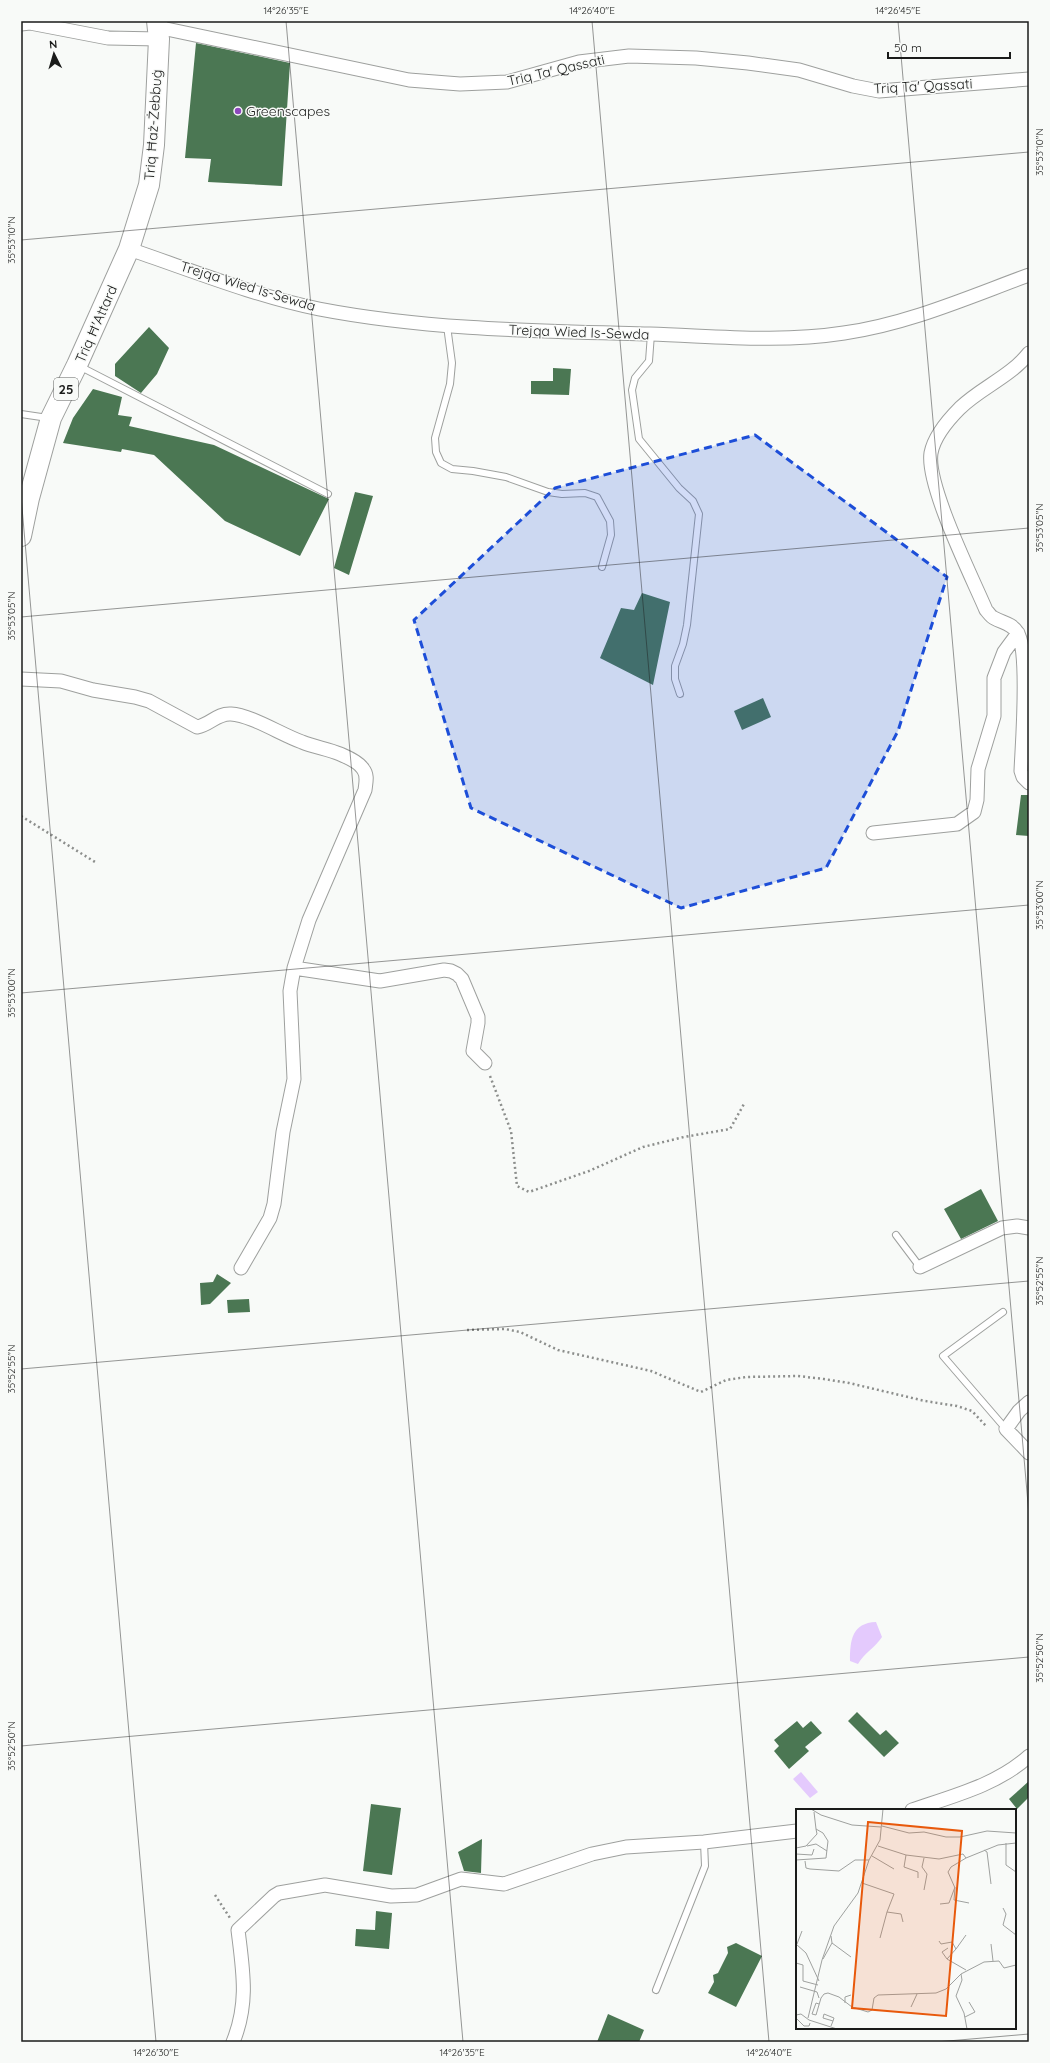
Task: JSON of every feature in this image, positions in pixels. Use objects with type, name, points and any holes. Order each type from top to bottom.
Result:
[{"type":"main road","name":"Triq Ħaż-Żebbuġ","points":[[129,249],[150,184],[154,145],[158,29]]},
{"type":"main road","name":"Triq Ħ'Attard","points":[[21,536],[29,498],[51,418],[77,365],[129,249]]},
{"type":"street","name":"Triq Ta' Qassati","points":[[21,24],[30,24],[108,38],[158,29],[409,80],[460,84],[507,82],[579,62],[629,56],[696,58],[799,70],[853,86],[878,91],[1029,79]]},
{"type":"street","name":"Trejqa Wied Is-Sewda","points":[[129,249],[299,304],[346,313],[447,326],[544,332],[787,338],[844,333],[870,328],[941,308],[1029,275]]},
{"type":"street","points":[[1029,353],[1015,369],[971,398],[959,409],[938,436],[931,453],[932,474],[938,496],[986,610],[994,618],[1006,622],[1018,633],[1022,643],[1024,663],[1021,771],[1023,778],[1029,783]]},
{"type":"street","points":[[873,833],[957,824],[974,812],[977,800],[978,769],[994,716],[994,678],[1004,652],[1018,633]]},
{"type":"street","points":[[21,679],[61,681],[93,690],[135,697],[149,701],[197,727],[205,725],[216,716],[224,714],[240,715],[301,742],[341,754],[363,768],[366,774],[364,790],[309,920],[294,968],[290,991],[294,1079],[283,1132],[274,1204],[270,1218],[241,1268]]},
{"type":"street","points":[[294,968],[373,981],[444,970],[457,974],[471,998],[478,1017],[473,1051],[485,1063]]},
{"type":"street","points":[[920,1268],[1002,1228],[1017,1226],[1029,1228]]},
{"type":"street","points":[[1029,1402],[1018,1411],[1006,1429],[1029,1453]]},
{"type":"street","points":[[915,1809],[976,1788],[1000,1777],[1029,1756]]},
{"type":"street","points":[[233,2042],[240,2026],[244,2008],[245,1984],[238,1930],[279,1893],[325,1885],[390,1896],[417,1895],[461,1879],[504,1884],[592,1854],[626,1847],[704,1842],[796,1831]]},
{"type":"lane","points":[[447,326],[452,363],[450,384],[435,438],[436,452],[441,462],[452,469],[506,477],[548,492],[562,494],[585,493],[596,497],[610,521],[611,535],[602,567]]},
{"type":"lane","points":[[651,334],[649,361],[635,378],[632,390],[639,439],[679,488],[693,501],[699,514],[687,625],[683,644],[675,666],[675,679],[680,694]]},
{"type":"lane","points":[[77,365],[328,494]]},
{"type":"lane","points":[[21,414],[51,418]]},
{"type":"lane","points":[[896,1235],[920,1268]]},
{"type":"lane","points":[[1003,1312],[943,1356],[1006,1429]]},
{"type":"lane","points":[[656,1990],[705,1866],[704,1842]]},
{"type":"path","points":[[21,816],[95,862]]},
{"type":"path","points":[[485,1063],[497,1099],[511,1131],[517,1186],[529,1192],[590,1171],[643,1147],[684,1137],[730,1129],[744,1104]]},
{"type":"path","points":[[467,1330],[505,1329],[520,1332],[558,1350],[651,1371],[701,1392],[726,1380],[746,1377],[798,1376],[824,1379],[849,1383],[925,1401],[957,1406],[972,1411],[988,1428],[1006,1429]]},
{"type":"path","points":[[215,1895],[238,1930]]},
{"type":"highlighted area","points":[[755,435],[947,577],[898,731],[826,868],[681,908],[471,808],[414,620],[555,488]]},
{"type":"shaded area","points":[[876,1622],[882,1637],[858,1664],[850,1661],[852,1640],[857,1629],[868,1623]]},
{"type":"shaded area","points":[[801,1772],[818,1792],[810,1798],[793,1779]]},
{"type":"building","name":"Greenscapes","points":[[196,43],[290,63],[282,186],[208,182],[211,159],[185,158]]},
{"type":"building","points":[[149,327],[169,348],[157,374],[141,393],[115,376],[115,364]]},
{"type":"building","points":[[553,368],[571,369],[569,395],[531,394],[531,381],[553,381]]},
{"type":"building","points":[[93,389],[122,397],[118,415],[132,417],[129,426],[214,445],[329,499],[300,556],[225,521],[154,455],[122,449],[121,452],[63,443],[73,418]]},
{"type":"building","points":[[355,492],[373,496],[349,575],[334,568]]},
{"type":"building","points":[[642,593],[670,602],[653,685],[600,658],[621,608],[634,610]]},
{"type":"building","points":[[763,698],[771,717],[742,730],[734,711]]},
{"type":"building","points":[[1021,795],[1029,795],[1029,836],[1016,835]]},
{"type":"building","points":[[981,1189],[998,1221],[961,1239],[944,1209]]},
{"type":"building","points":[[217,1274],[231,1283],[210,1304],[201,1305],[200,1283],[213,1282]]},
{"type":"building","points":[[249,1299],[250,1312],[228,1313],[227,1300]]},
{"type":"building","points":[[857,1712],[880,1735],[886,1730],[899,1743],[884,1757],[848,1721]]},
{"type":"building","points":[[797,1721],[803,1728],[811,1721],[822,1733],[805,1747],[809,1751],[789,1769],[774,1751],[779,1746],[774,1740]]},
{"type":"building","points":[[1029,1781],[1029,1797],[1017,1809],[1009,1799]]},
{"type":"building","points":[[371,1804],[401,1808],[392,1875],[363,1871]]},
{"type":"building","points":[[482,1839],[481,1873],[464,1871],[458,1852]]},
{"type":"building","points":[[376,1911],[392,1913],[389,1949],[355,1946],[356,1929],[375,1930]]},
{"type":"building","points":[[736,1943],[762,1956],[736,2007],[708,1993],[714,1982],[713,1975],[718,1973],[728,1953],[727,1947]]},
{"type":"building","points":[[608,2014],[644,2030],[639,2042],[597,2042]]},
{"type":"place","name":"Greenscapes","points":[[238,111]]}]
